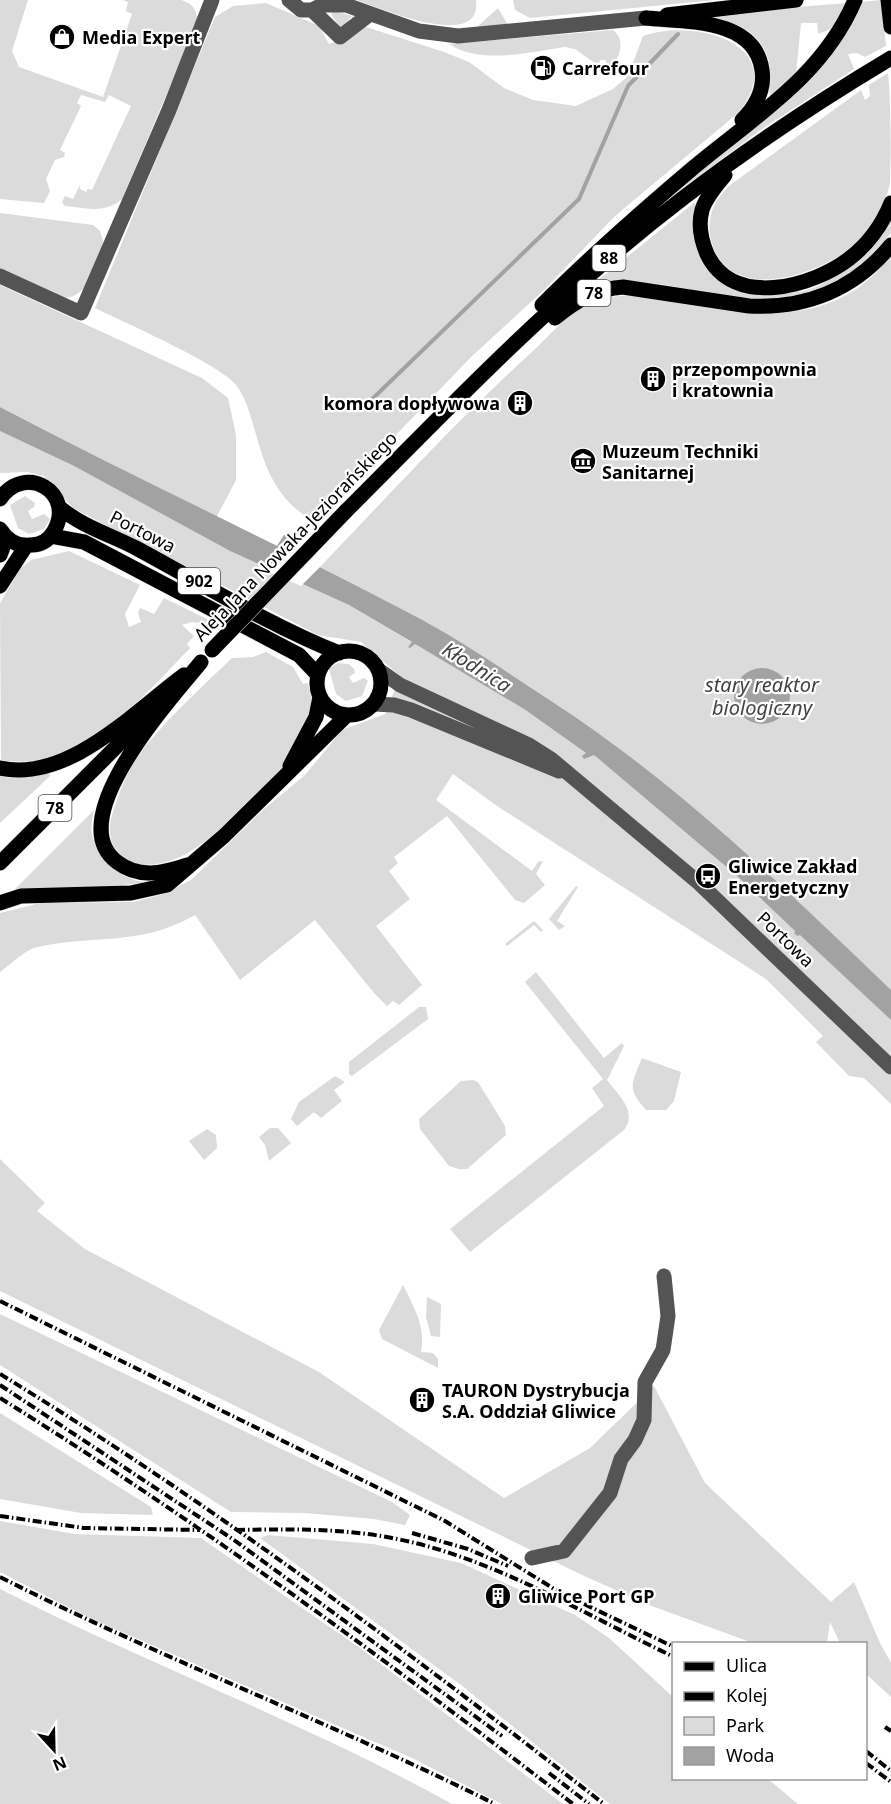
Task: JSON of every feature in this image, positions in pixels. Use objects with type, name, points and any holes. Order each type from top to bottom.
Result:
[{"type":"main road","points":[[646,18],[722,7],[796,0]]},
{"type":"main road","name":"78","points":[[490,365],[503,344],[573,274],[695,166],[807,74],[838,35],[855,0]]},
{"type":"main road","points":[[888,0],[891,27]]},
{"type":"main road","points":[[646,18],[703,24],[735,32],[751,44],[760,59],[764,82],[754,108],[695,166]]},
{"type":"main road","name":"Aleja Jana Nowaka-Jeziorańskiego","points":[[0,863],[201,662],[490,365],[600,265],[736,161],[891,58]]},
{"type":"main road","points":[[736,161],[703,207],[699,222],[703,245],[709,258],[718,270],[744,285],[776,287],[804,281],[831,270],[863,246],[876,231],[891,203]]},
{"type":"main road","name":"78","points":[[490,365],[573,304],[606,288],[640,288],[749,306],[769,307],[803,303],[848,284],[871,268],[891,245]]},
{"type":"main road","name":"902","points":[[0,480],[15,485],[39,484],[52,493],[59,507]]},
{"type":"main road","points":[[0,499],[15,485]]},
{"type":"main road","points":[[1,530],[17,544],[27,546],[44,542],[59,523],[59,507]]},
{"type":"main road","name":"Portowa","points":[[59,507],[71,517],[132,546],[303,638],[339,652]]},
{"type":"main road","points":[[0,555],[3,547],[1,530]]},
{"type":"main road","name":"Portowa","points":[[51,536],[84,542],[150,576],[299,655],[318,675]]},
{"type":"main road","points":[[0,586],[27,546]]},
{"type":"main road","points":[[284,777],[316,717],[320,697],[318,675],[330,657],[339,652]]},
{"type":"main road","name":"902","points":[[339,652],[360,653],[369,657],[379,670]]},
{"type":"main road","points":[[0,768],[15,772],[38,767],[87,749],[114,732],[150,700],[201,662]]},
{"type":"main road","points":[[193,863],[156,873],[134,871],[113,859],[106,850],[100,831],[106,801],[132,751],[201,662]]},
{"type":"main road","points":[[320,697],[326,706],[346,716],[356,715],[374,704],[380,694],[382,681],[379,670]]},
{"type":"main road","points":[[0,903],[21,896],[131,893],[167,885],[193,863],[346,716]]},
{"type":"street","points":[[0,276],[81,314],[169,110],[212,0]]},
{"type":"street","points":[[286,2],[301,10],[344,2],[418,32],[458,36],[646,18]]},
{"type":"street","points":[[319,5],[340,37],[370,14]]},
{"type":"street","name":"Portowa","points":[[379,670],[400,685],[529,745],[568,774],[699,883],[891,1067]]},
{"type":"street","name":"Portowa","points":[[374,704],[394,705],[411,710],[568,774]]},
{"type":"street","points":[[532,1558],[564,1551],[610,1493],[621,1459],[635,1440],[644,1420],[645,1382],[663,1350],[668,1316],[664,1276]]},
{"type":"green space","points":[[0,0],[28,0],[12,51],[19,67],[103,97],[132,14],[126,11],[128,2],[123,0],[181,0],[194,8],[197,23],[122,199],[116,204],[95,209],[65,206],[62,202],[65,196],[73,199],[80,185],[80,189],[86,192],[88,189],[92,190],[131,106],[109,95],[105,102],[81,95],[77,103],[81,106],[60,150],[65,153],[64,157],[55,160],[46,179],[50,191],[44,203],[0,199]]},
{"type":"green space","points":[[356,0],[476,0],[474,16],[463,23],[447,25],[405,17]]},
{"type":"green space","points":[[513,0],[716,0],[530,18],[515,10]]},
{"type":"green space","points":[[881,0],[886,46],[865,57],[857,53],[848,54],[854,69],[762,129],[669,198],[712,158],[815,75],[847,33],[862,2]]},
{"type":"green space","points":[[266,3],[319,26],[329,44],[348,37],[363,26],[469,62],[504,88],[533,100],[576,106],[613,89],[628,76],[643,36],[664,31],[688,30],[710,34],[731,42],[746,54],[754,70],[752,89],[738,113],[615,216],[544,290],[471,357],[313,521],[289,502],[273,481],[247,405],[236,385],[226,376],[192,355],[95,308],[215,17],[233,6]]},
{"type":"green space","points":[[847,3],[836,23],[829,30],[818,33],[817,23],[801,23],[796,74],[770,96],[768,58],[758,39],[733,24],[703,18],[715,14]]},
{"type":"green space","points":[[498,8],[508,25],[477,27]]},
{"type":"green space","points":[[334,11],[352,16],[341,29],[331,14]]},
{"type":"green space","points":[[613,30],[621,44],[616,61],[609,70],[607,70],[606,60],[600,60],[599,64],[596,64],[575,49],[565,47],[521,54],[490,55],[475,54],[449,44]]},
{"type":"green space","points":[[888,73],[890,183],[881,209],[867,232],[838,257],[796,275],[773,279],[752,278],[733,271],[718,257],[710,235],[711,214],[720,197],[729,186],[861,90],[865,100],[870,96],[869,85]]},
{"type":"green space","points":[[695,202],[695,241],[700,256],[712,274],[775,291],[800,292],[816,287],[844,268],[891,219],[891,233],[862,265],[833,285],[802,296],[770,299],[736,297],[628,280],[596,282]]},
{"type":"green space","points":[[0,213],[93,225],[100,231],[103,241],[96,268],[86,286],[80,292],[64,298],[0,270]]},
{"type":"green space","points":[[891,255],[891,990],[724,834],[612,743],[552,702],[319,568],[478,403],[561,324],[585,306],[605,298],[628,296],[744,312],[798,311],[824,305],[848,294],[870,278]]},
{"type":"green space","points":[[0,285],[202,378],[228,398],[236,435],[236,480],[216,518],[0,407]]},
{"type":"green space","points":[[0,431],[74,466],[230,551],[349,605],[413,643],[408,647],[415,644],[524,709],[586,753],[593,754],[736,875],[795,931],[797,936],[800,934],[891,1020],[891,1104],[864,1078],[849,1076],[816,1042],[823,1036],[766,979],[497,806],[453,774],[436,800],[532,871],[538,862],[543,861],[536,874],[545,885],[524,903],[515,900],[447,816],[394,857],[398,863],[389,871],[410,899],[376,926],[422,985],[399,1005],[393,1001],[387,1006],[374,993],[315,920],[240,980],[195,915],[175,925],[136,936],[59,943],[33,948],[0,972],[0,913],[40,903],[133,902],[164,894],[191,880],[264,809],[305,775],[342,730],[385,714],[400,676],[361,642],[318,635],[73,508],[44,476],[27,472],[0,473]]},
{"type":"green space","points":[[25,496],[35,503],[34,507],[28,511],[32,519],[44,514],[50,519],[44,529],[29,534],[18,528],[10,505]]},
{"type":"green space","points":[[69,551],[140,585],[125,614],[129,627],[141,622],[138,613],[140,608],[154,614],[164,598],[209,620],[206,624],[192,622],[182,625],[194,636],[187,644],[190,648],[130,709],[107,728],[57,755],[30,761],[1,760],[0,603],[21,568],[31,560]]},
{"type":"green space","points":[[266,652],[293,667],[303,684],[308,683],[314,709],[286,762],[271,781],[219,830],[192,851],[171,860],[149,865],[128,861],[113,846],[110,826],[118,798],[133,764],[165,723],[232,658],[253,657]]},
{"type":"green space","points":[[338,663],[349,664],[354,669],[355,673],[349,677],[353,683],[364,678],[368,681],[362,696],[346,701],[336,694],[329,669]]},
{"type":"green space","points":[[49,773],[50,776],[0,823],[0,775],[8,778]]},
{"type":"green space","points":[[94,810],[92,834],[99,853],[105,861],[130,879],[150,882],[97,888],[13,891]]},
{"type":"green space","points":[[576,886],[578,887],[557,921],[565,926],[559,930],[549,919]]},
{"type":"green space","points":[[534,921],[543,930],[541,932],[534,925],[507,946],[505,944]]},
{"type":"green space","points":[[536,972],[604,1058],[622,1043],[624,1046],[607,1080],[628,1110],[628,1123],[624,1130],[470,1252],[450,1229],[604,1106],[592,1088],[603,1079],[525,982]]},
{"type":"green space","points":[[419,1007],[426,1007],[428,1019],[352,1076],[349,1074],[349,1062]]},
{"type":"green space","points":[[642,1058],[681,1072],[674,1101],[666,1110],[646,1110],[633,1090]]},
{"type":"green space","points":[[335,1076],[345,1082],[334,1090],[342,1101],[321,1118],[314,1112],[297,1126],[291,1119],[299,1102]]},
{"type":"green space","points":[[461,1081],[478,1082],[505,1126],[506,1135],[467,1169],[459,1169],[449,1166],[420,1129],[419,1119]]},
{"type":"green space","points":[[270,1128],[278,1128],[291,1143],[269,1161],[265,1145],[259,1137]]},
{"type":"green space","points":[[207,1129],[216,1135],[217,1148],[204,1160],[189,1141]]},
{"type":"green space","points":[[0,1159],[45,1203],[37,1211],[85,1249],[319,1372],[504,1498],[590,1448],[654,1386],[705,1483],[831,1602],[854,1582],[891,1663],[891,1697],[867,1675],[867,1642],[840,1642],[830,1622],[827,1642],[750,1642],[649,1605],[582,1575],[0,1291]]},
{"type":"green space","points":[[403,1285],[415,1309],[420,1326],[421,1352],[433,1353],[438,1359],[438,1368],[382,1339],[379,1330]]},
{"type":"green space","points":[[427,1297],[441,1304],[440,1337],[431,1336],[426,1317]]},
{"type":"green space","points":[[0,1314],[392,1502],[410,1515],[405,1525],[374,1519],[304,1513],[231,1512],[0,1365]]},
{"type":"green space","points":[[0,1413],[151,1507],[153,1515],[81,1513],[0,1499]]},
{"type":"green space","points":[[0,1521],[75,1534],[201,1538],[360,1648],[563,1804],[502,1804],[412,1758],[87,1617],[0,1572]]},
{"type":"green space","points":[[268,1535],[373,1544],[461,1563],[575,1615],[609,1638],[672,1696],[672,1780],[769,1780],[798,1804],[610,1804],[461,1685],[260,1538]]},
{"type":"green space","points":[[0,1589],[56,1617],[341,1747],[452,1804],[0,1804]]},
{"type":"water","name":"Kłodnica","points":[[0,407],[427,623],[481,655],[597,732],[728,837],[891,990],[891,1020],[800,935],[797,936],[795,931],[736,875],[594,755],[584,759],[582,756],[586,753],[524,709],[415,644],[408,647],[412,642],[349,605],[230,551],[74,466],[0,431]]},
{"type":"water","name":"stary reaktor biologiczny","points":[[762,668],[773,670],[782,676],[788,685],[790,696],[788,707],[782,716],[773,722],[762,724],[751,722],[742,716],[736,707],[734,696],[736,685],[742,676],[751,670]]},
{"type":"pier","points":[[286,549],[321,566],[301,586],[265,570]]},
{"type":"waterway","points":[[365,406],[579,199],[628,86],[678,34]]},
{"type":"waterway","points":[[276,551],[285,537]]},
{"type":"railway","points":[[0,1301],[445,1521],[559,1592]]},
{"type":"railway","points":[[0,1374],[156,1474],[308,1580],[604,1804]]},
{"type":"railway","points":[[0,1385],[234,1540],[502,1736]]},
{"type":"railway","points":[[0,1398],[74,1445],[292,1594],[573,1804]]},
{"type":"railway","points":[[0,1516],[84,1528],[200,1530]]},
{"type":"railway","points":[[236,1530],[294,1529],[353,1532],[429,1547],[501,1572],[672,1656]]},
{"type":"railway","points":[[412,1533],[468,1549],[508,1566]]},
{"type":"railway","points":[[0,1577],[123,1636],[372,1746],[495,1804]]},
{"type":"railway","points":[[584,1604],[672,1646]]},
{"type":"railway","points":[[885,1727],[891,1731]]},
{"type":"railway","points":[[867,1752],[891,1771]]},
{"type":"railway","points":[[867,1764],[891,1782]]},
{"type":"railway","points":[[549,1773],[589,1804]]},
{"type":"place","name":"Media Expert","points":[[62,37]]},
{"type":"place","name":"Carrefour","points":[[543,68]]},
{"type":"place","name":"przepompownia i kratownia","points":[[653,379]]},
{"type":"place","name":"komora dopływowa","points":[[520,403]]},
{"type":"place","name":"Muzeum Techniki Sanitarnej","points":[[583,461]]},
{"type":"place","name":"Gliwice Zakład Energetyczny","points":[[708,876]]},
{"type":"place","name":"TAURON Dystrybucja S.A. Oddział Gliwice","points":[[422,1400]]},
{"type":"place","name":"Gliwice Port GP","points":[[498,1596]]}]
